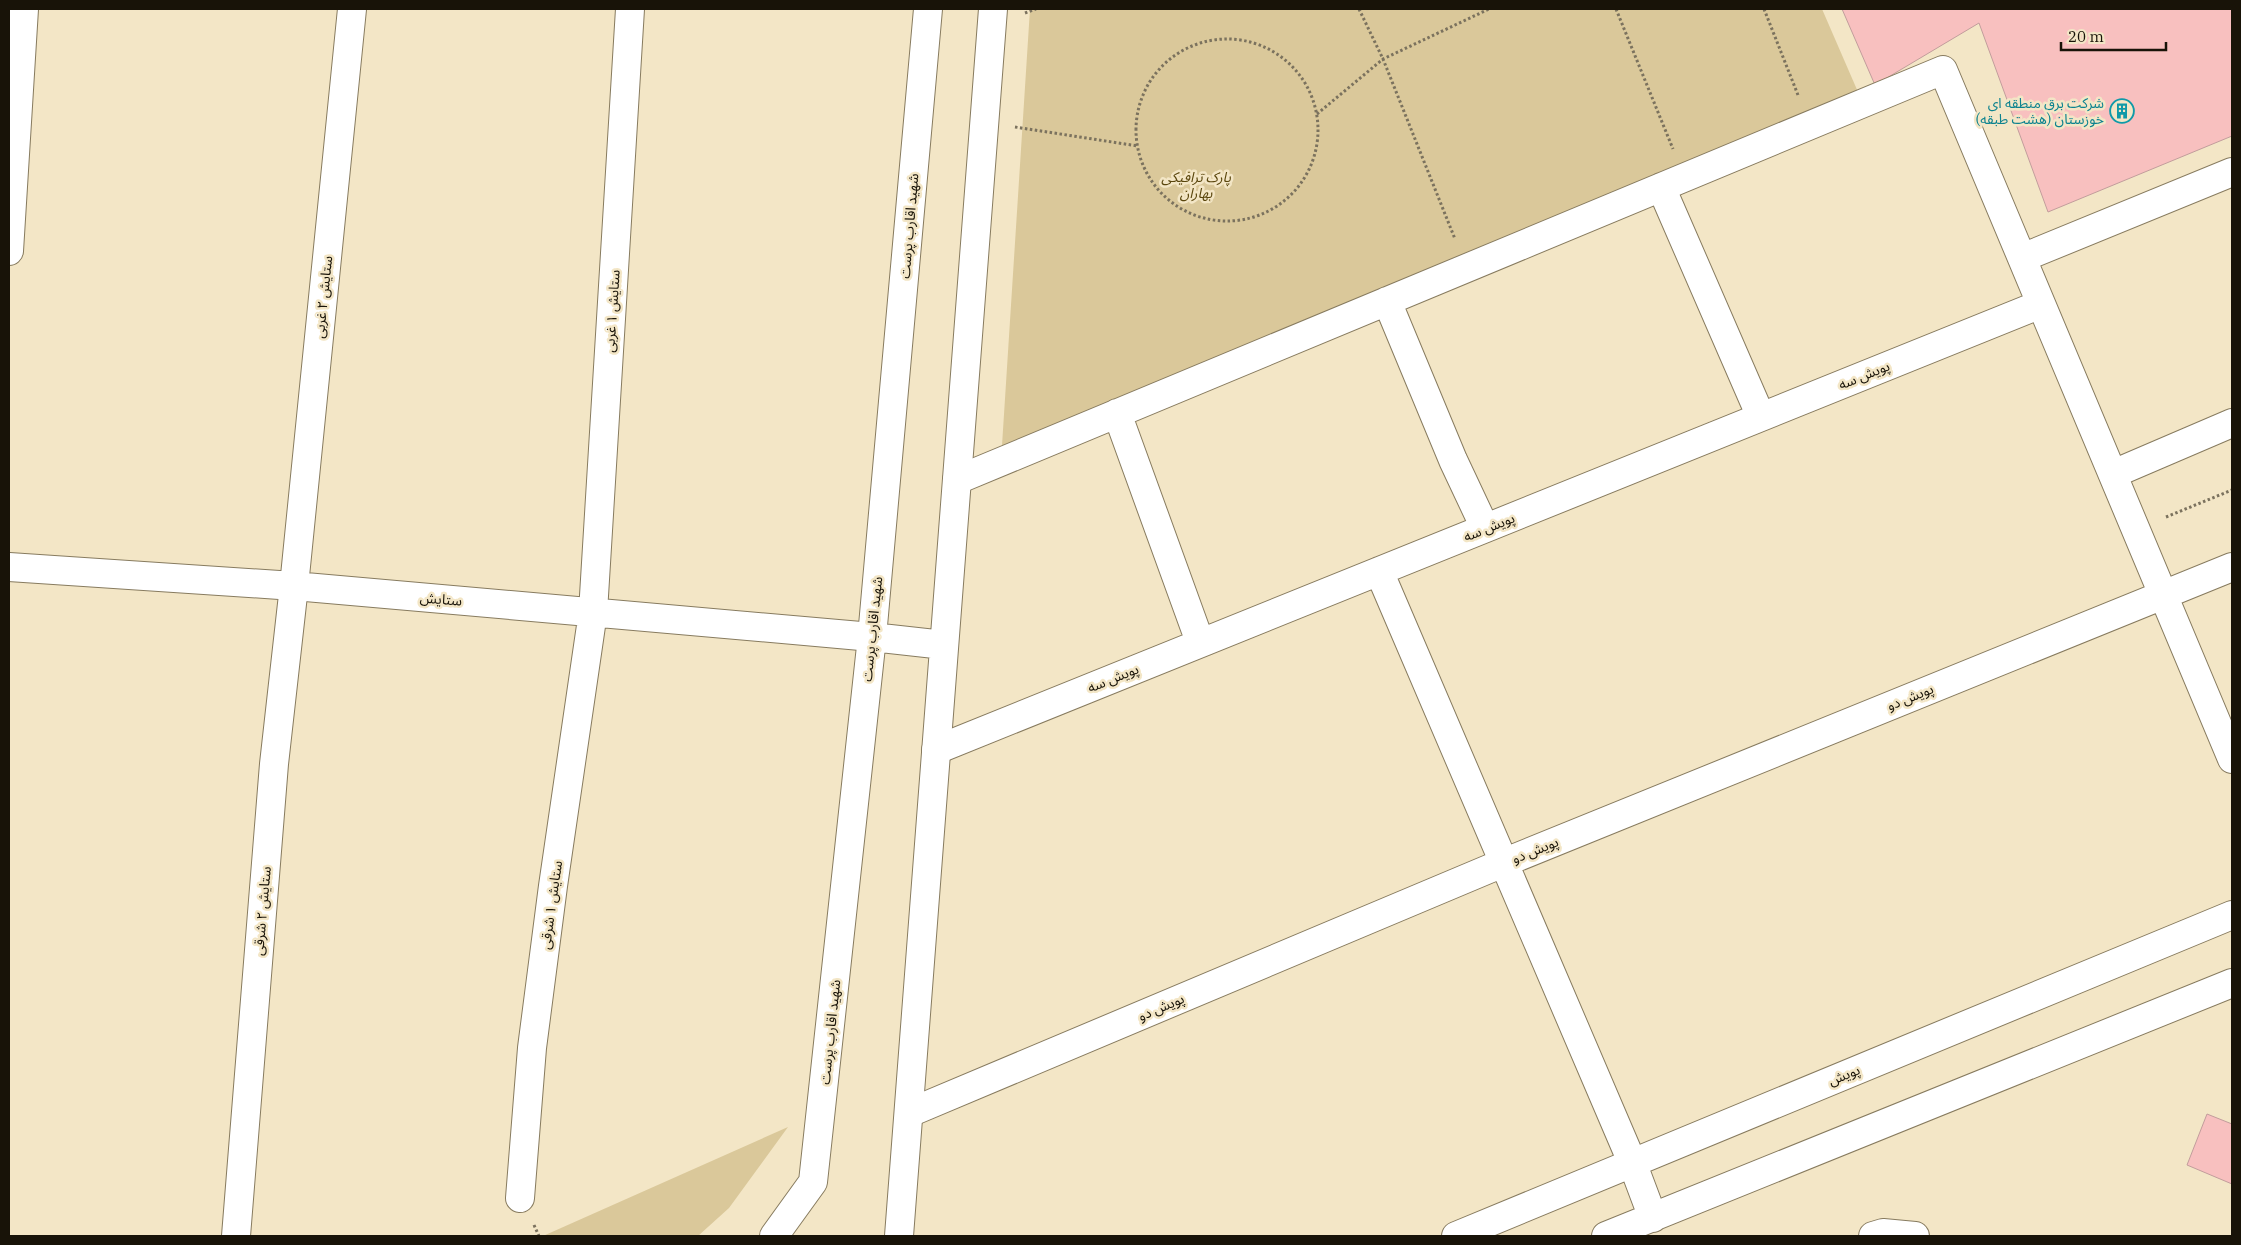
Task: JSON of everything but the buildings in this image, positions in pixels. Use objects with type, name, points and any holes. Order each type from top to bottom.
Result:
[{"type":"street","points":[[9,251],[24,9]]},
{"type":"street","name":"ستایش ۲ غربی","points":[[294,586],[352,9]]},
{"type":"street","name":"ستایش ۱ غربی","points":[[593,612],[630,9]]},
{"type":"street","name":"شهید اقارب پرست","points":[[774,1236],[814,1182],[872,637],[928,9]]},
{"type":"street","points":[[899,1236],[993,9]]},
{"type":"street","points":[[957,480],[1943,70],[2232,758]]},
{"type":"street","points":[[2022,258],[2232,172]]},
{"type":"street","points":[[1673,182],[1761,417]]},
{"type":"street","points":[[1387,301],[1453,460],[1485,528]]},
{"type":"street","name":"پویش سه","points":[[936,750],[2041,304]]},
{"type":"street","points":[[1117,413],[1200,642]]},
{"type":"street","points":[[2113,474],[2232,423]]},
{"type":"street","name":"ستایش","points":[[9,567],[294,586],[944,645]]},
{"type":"street","name":"پویش دو","points":[[909,1113],[1503,863],[2232,567]]},
{"type":"street","points":[[1379,571],[1632,1162],[1652,1218]]},
{"type":"street","name":"ستایش ۲ شرقی","points":[[236,1236],[274,764],[294,586]]},
{"type":"street","name":"ستایش ۱ شرقی","points":[[520,1198],[532,1048],[553,886],[593,612]]},
{"type":"street","name":"پویش","points":[[1456,1236],[2232,915]]},
{"type":"street","points":[[1606,1236],[2232,983]]},
{"type":"street","points":[[1873,1236],[1883,1233],[1915,1236]]},
{"type":"path","points":[[1359,9],[1383,59],[1467,267]]},
{"type":"path","points":[[1317,114],[1383,59],[1489,9]]},
{"type":"path","points":[[1616,9],[1673,182]]},
{"type":"path","points":[[1764,9],[1798,95]]},
{"type":"path","points":[[1222,39],[1244,40],[1265,47],[1283,58],[1299,74],[1311,93],[1317,114],[1317,143],[1314,158],[1306,178],[1292,195],[1275,208],[1254,217],[1233,221],[1211,220],[1190,213],[1171,202],[1152,180],[1144,167],[1138,146],[1136,124],[1140,103],[1150,82],[1163,65],[1180,51],[1200,43],[1222,39]]},
{"type":"path","points":[[984,122],[1138,146]]},
{"type":"path","points":[[2160,519],[2232,490]]},
{"type":"green space","name":"پارک ترافیکی بهاران","points":[[1030,9],[1822,9],[1858,92],[1001,461]]},
{"type":"green space","points":[[788,1127],[729,1208],[698,1236],[543,1236]]},
{"type":"place","name":"شرکت برق منطقه ای خوزستان (هشت طبقه)","points":[[2122,111]]}]
